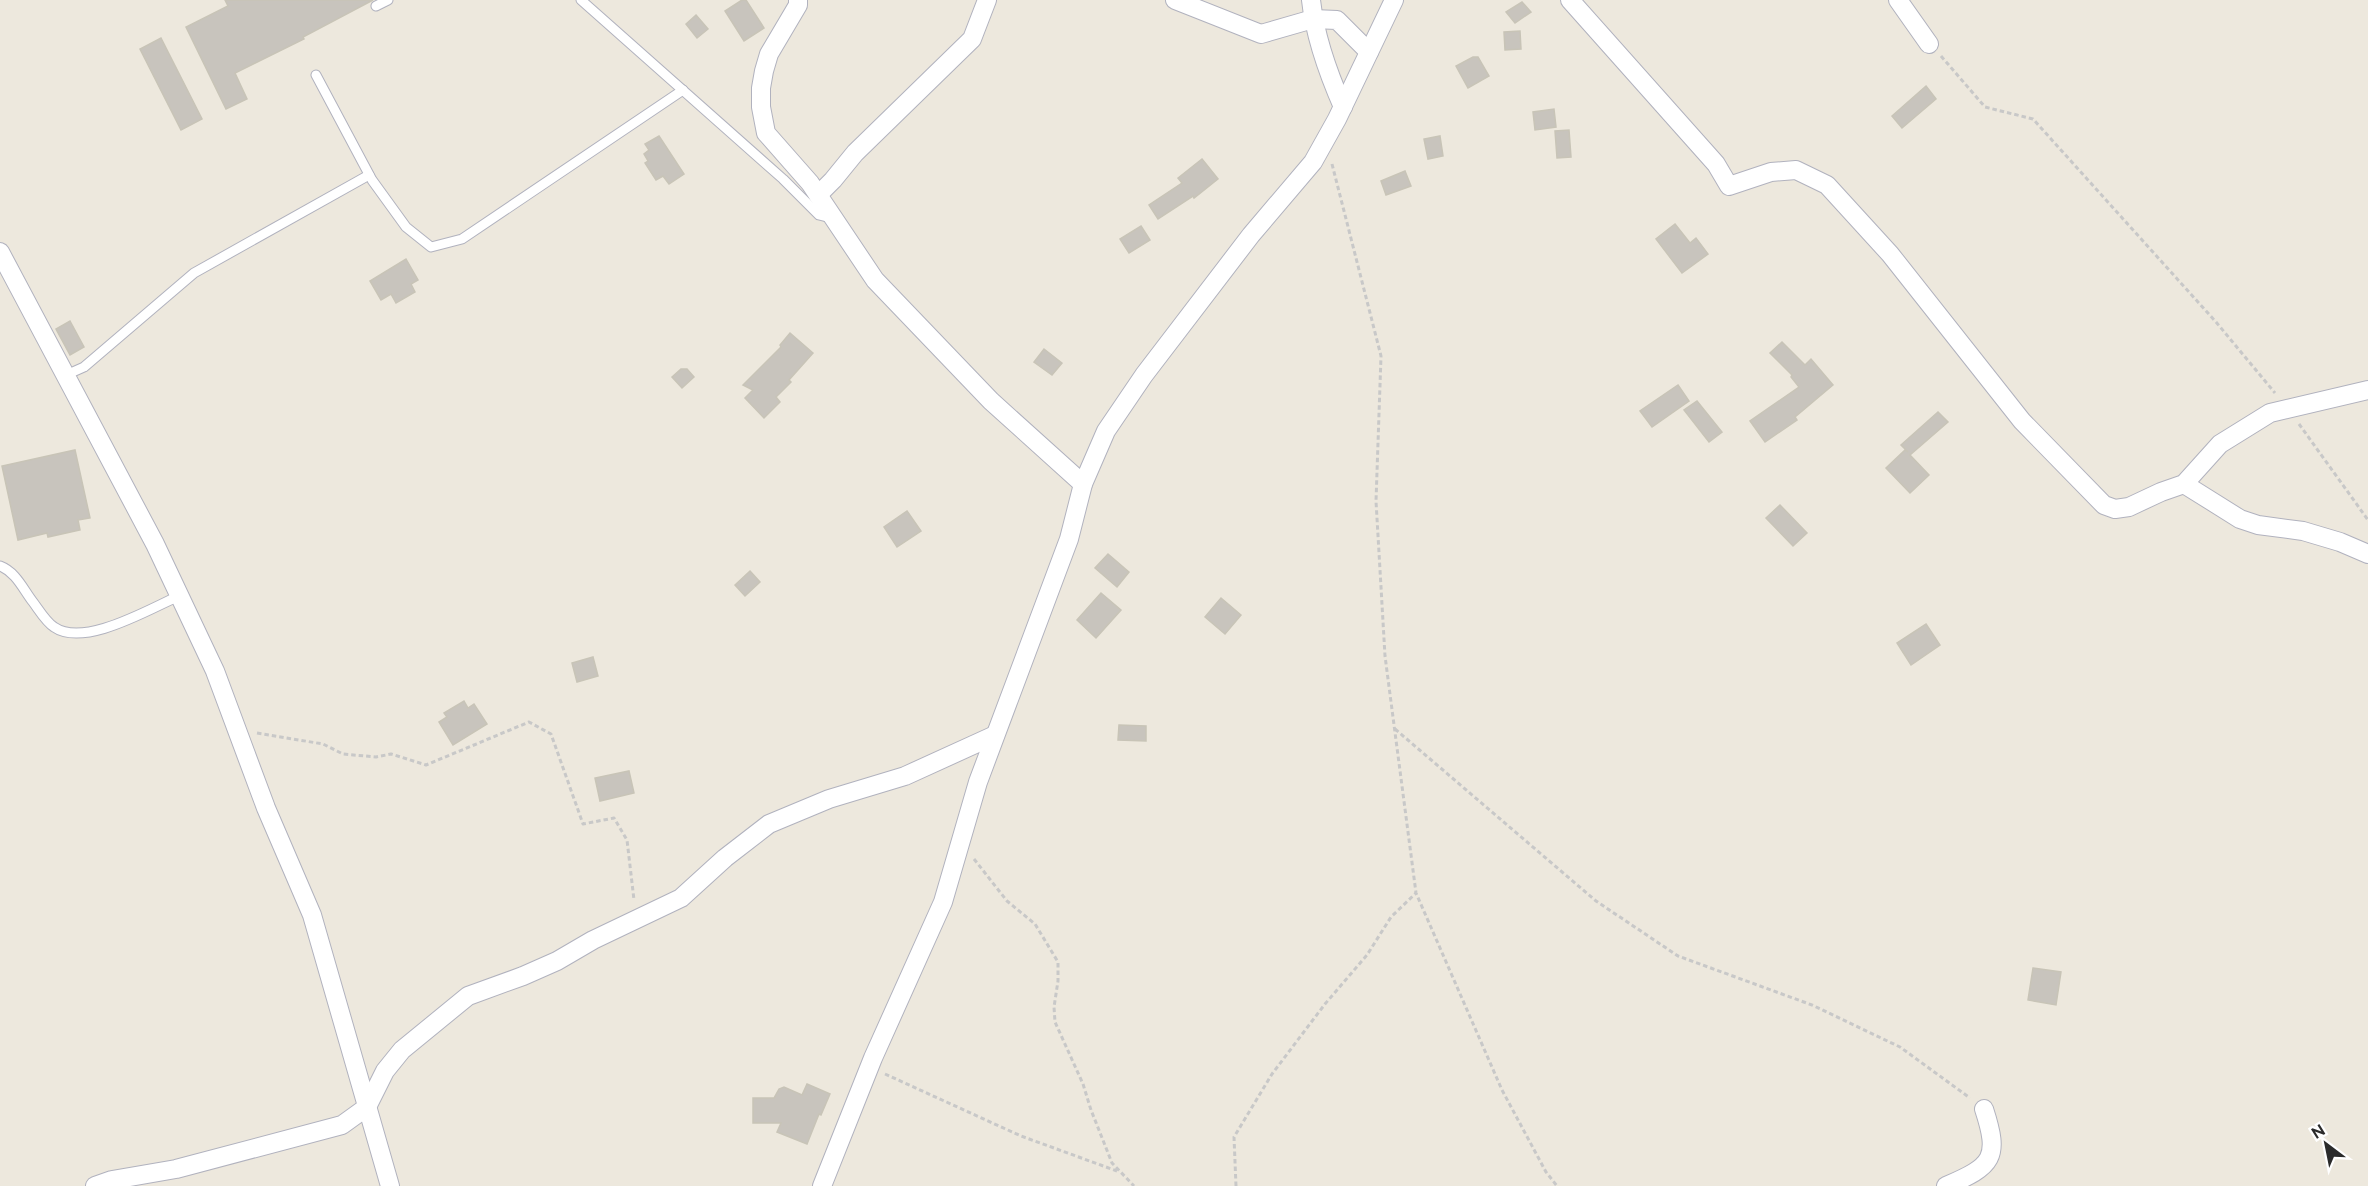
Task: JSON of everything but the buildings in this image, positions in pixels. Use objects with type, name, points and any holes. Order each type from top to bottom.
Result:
[{"type":"street","points":[[798,0],[798,5],[769,54],[761,88],[766,134],[818,195],[875,280],[991,401],[1083,483]]},
{"type":"street","points":[[818,195],[855,153],[972,39],[987,0]]},
{"type":"street","points":[[1175,0],[1261,34],[1313,19],[1337,20],[1369,52]]},
{"type":"street","points":[[1311,0],[1313,19],[1330,78],[1343,107]]},
{"type":"street","points":[[822,1186],[870,1067],[943,902],[978,782],[1069,539],[1083,483],[1106,431],[1144,375],[1251,235],[1313,162],[1343,107],[1394,0]]},
{"type":"street","points":[[1570,0],[1716,164],[1729,186],[1772,172],[1796,170],[1827,185],[1890,254],[2022,421],[2104,505],[2115,508],[2129,507],[2184,484],[2220,444],[2270,413],[2368,390]]},
{"type":"street","points":[[1899,0],[1929,44]]},
{"type":"street","points":[[0,252],[66,375],[215,671],[266,808],[312,915],[390,1186]]},
{"type":"street","points":[[2184,484],[2240,519],[2258,525],[2303,531],[2340,542],[2368,554]]},
{"type":"street","points":[[95,1186],[112,1180],[176,1169],[309,1136],[342,1125],[367,1107],[386,1071],[402,1050],[468,996],[523,976],[681,898],[725,858],[769,824],[829,799],[905,776],[995,735]]},
{"type":"street","points":[[1946,1186],[1980,1169],[1993,1153],[1992,1134],[1984,1109]]},
{"type":"lane","points":[[376,6],[388,0]]},
{"type":"lane","points":[[581,0],[783,180],[819,215],[833,218]]},
{"type":"lane","points":[[316,75],[369,175],[406,227],[431,247],[462,239],[683,90]]},
{"type":"lane","points":[[66,375],[84,367],[194,273],[369,175]]},
{"type":"lane","points":[[0,566],[11,570],[53,627],[69,633],[101,630],[179,596]]},
{"type":"path","points":[[1929,44],[1985,107],[2033,119],[2216,322],[2288,409],[2368,520]]},
{"type":"path","points":[[1326,139],[1381,356],[1376,501],[1385,656],[1416,893],[1502,1090],[1546,1172],[1557,1186]]},
{"type":"path","points":[[237,730],[323,744],[343,754],[376,757],[392,754],[426,765],[529,722],[551,734],[583,824],[614,818],[627,840],[637,921]]},
{"type":"path","points":[[1394,728],[1596,901],[1678,956],[1812,1005],[1900,1047],[1984,1109]]},
{"type":"path","points":[[961,840],[1001,895],[1035,924],[1058,962],[1055,1022],[1083,1084],[1104,1145],[1119,1172],[1134,1186]]},
{"type":"path","points":[[1236,1186],[1234,1137],[1272,1074],[1325,1004],[1367,955],[1391,917],[1416,893]]},
{"type":"path","points":[[870,1067],[1021,1136],[1119,1172]]}]
